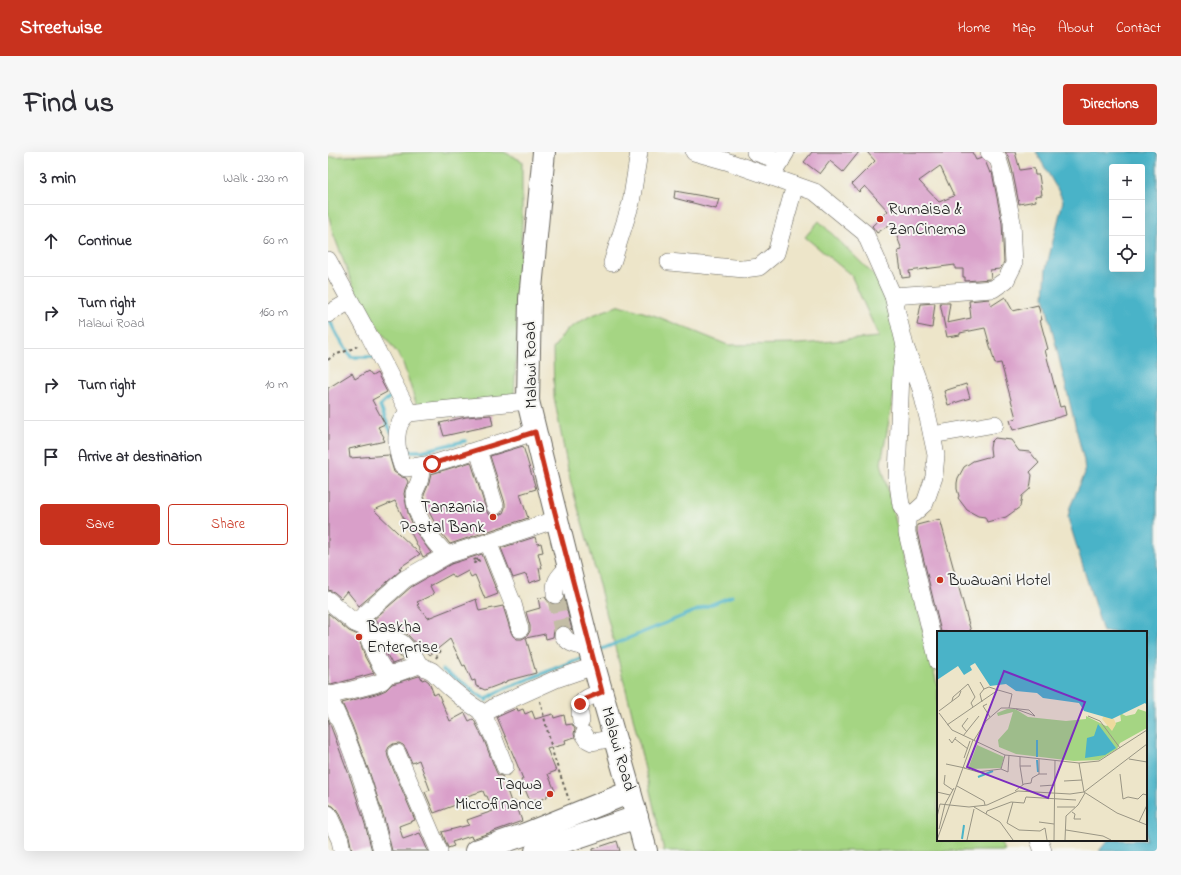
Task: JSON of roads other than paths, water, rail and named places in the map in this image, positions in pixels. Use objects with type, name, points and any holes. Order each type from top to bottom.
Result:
[{"type":"main road","name":"Malawi Road","points":[[540,155],[530,299],[528,401],[592,657],[646,851]]},
{"type":"main road","points":[[532,845],[630,792]]},
{"type":"main road","points":[[476,851],[532,845],[637,817]]},
{"type":"street","points":[[612,263],[631,203],[639,152]]},
{"type":"street","points":[[694,152],[728,157],[771,177],[815,192],[865,233],[893,296],[905,346],[921,389],[936,455],[934,477],[925,503],[914,513],[906,515]]},
{"type":"street","points":[[755,152],[783,156],[771,177]]},
{"type":"street","points":[[893,296],[993,289],[1006,280],[1014,264],[1012,222],[996,154]]},
{"type":"street","points":[[669,262],[744,269],[759,267],[776,253],[795,185]]},
{"type":"street","points":[[328,260],[409,413]]},
{"type":"street","points":[[330,313],[350,301]]},
{"type":"street","points":[[905,346],[901,372],[897,477],[902,510],[906,515],[907,532],[937,658]]},
{"type":"street","points":[[528,401],[409,413],[401,420],[397,443],[400,461],[406,468],[432,464],[535,432]]},
{"type":"street","points":[[932,435],[995,424]]},
{"type":"street","points":[[478,450],[495,506]]},
{"type":"street","points":[[420,466],[421,475],[419,484],[414,493],[419,516],[430,536],[447,555]]},
{"type":"street","points":[[364,630],[405,579],[447,555],[557,519]]},
{"type":"street","points":[[488,542],[513,604],[520,629]]},
{"type":"street","points":[[555,595],[555,583],[569,566]]},
{"type":"street","points":[[328,600],[364,630],[390,636],[402,643],[416,659],[419,665],[432,671],[449,688],[479,710],[489,711],[556,679],[592,657],[565,639],[563,635]]},
{"type":"street","points":[[364,630],[382,669],[388,674]]},
{"type":"street","points":[[382,851],[377,829],[360,775],[328,695],[375,684],[382,681],[388,674],[397,673],[419,665]]},
{"type":"street","points":[[602,692],[585,699],[580,704],[579,710],[583,728],[588,740],[592,742],[615,738]]},
{"type":"street","points":[[489,711],[493,736],[505,768]]},
{"type":"street","points":[[398,753],[439,851]]},
{"type":"street","points":[[328,814],[340,840],[342,851]]},
{"type":"street","points":[[1039,841],[1043,851]]},
{"type":"water","points":[[1036,152],[1157,152],[1157,851],[1099,851],[1107,841],[1147,841],[1147,631],[1103,631],[1068,518],[1070,507],[1085,473],[1084,461],[1044,297],[1046,269],[1063,201]]},
{"type":"waterway","points":[[329,319],[351,357],[375,357]]},
{"type":"waterway","points":[[391,432],[380,406],[394,393]]},
{"type":"waterway","points":[[403,447],[408,451],[422,451],[465,441]]},
{"type":"waterway","points":[[597,651],[732,596]]},
{"type":"waterway","points":[[486,700],[506,688],[584,657]]},
{"type":"waterway","points":[[443,670],[487,700]]},
{"type":"tunnel","points":[[555,595],[563,635]]},
{"type":"place","name":"Rumaisa & ZanCinema","points":[[880,219]]},
{"type":"place","name":"Tanzania Postal Bank","points":[[493,517]]},
{"type":"place","name":"Bwawani Hotel","points":[[940,580]]},
{"type":"place","name":"Baskha Enterprise","points":[[359,637]]},
{"type":"place","name":"Taqwa Microfinance","points":[[550,794]]}]
